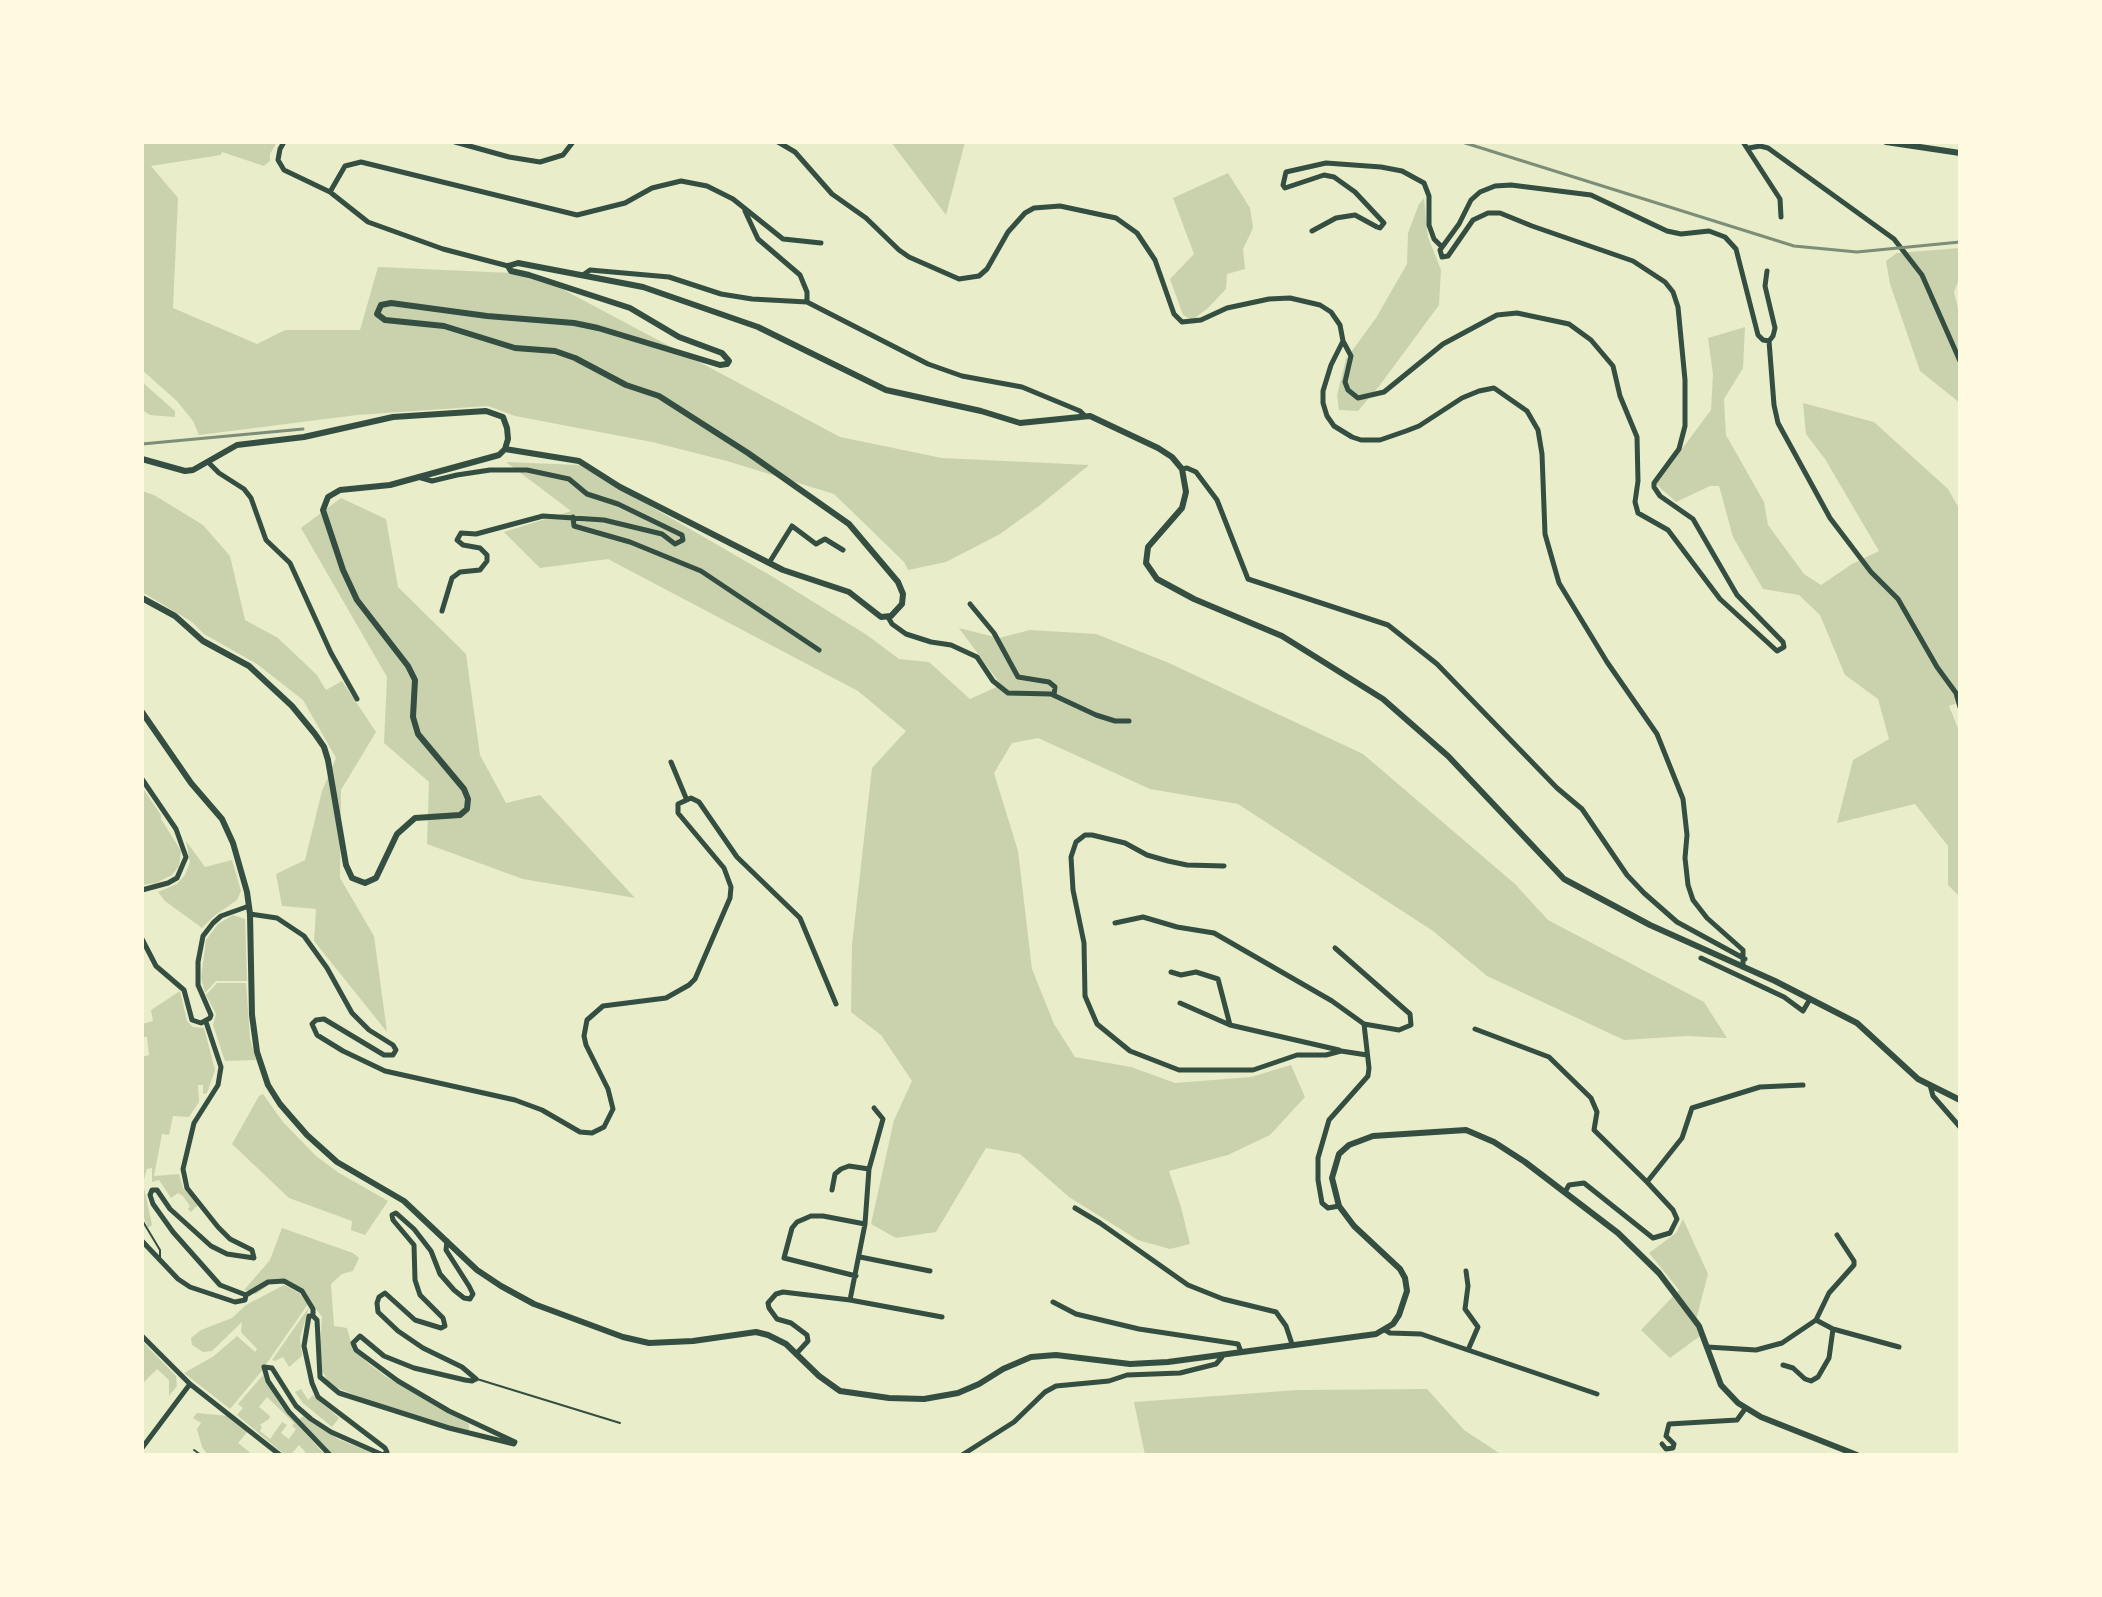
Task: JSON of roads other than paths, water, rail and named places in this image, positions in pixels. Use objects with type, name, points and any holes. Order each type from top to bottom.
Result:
[{"type":"street","points":[[284,142],[278,160],[284,170],[330,192],[368,222],[443,249],[508,266],[518,263],[643,287],[742,321],[886,390],[1020,423],[1084,415]]},
{"type":"street","points":[[455,142],[540,162],[563,155],[573,142]]},
{"type":"street","points":[[778,142],[789,145],[832,194],[866,218],[899,250],[959,279],[979,276],[987,269],[1008,232],[1025,213],[1046,207],[1084,210],[1116,218],[1137,233],[1155,260],[1174,314],[1182,322],[1201,320],[1227,308],[1269,299],[1307,301],[1331,312],[1340,325],[1343,341],[1351,356],[1345,382],[1352,396],[1366,398],[1384,392],[1443,344],[1497,315],[1517,313],[1559,320],[1578,330],[1601,350],[1613,366],[1620,396],[1634,427],[1638,451],[1635,502],[1638,513],[1668,530],[1720,599],[1777,651],[1782,650],[1783,642],[1737,595],[1693,519],[1660,496],[1654,487],[1679,449],[1685,426],[1685,380],[1678,307],[1673,292],[1665,282],[1633,261],[1500,213],[1488,213],[1473,220],[1448,256],[1439,254],[1441,246],[1459,224],[1471,200],[1495,186],[1511,185],[1594,196],[1667,231],[1681,234],[1709,231],[1728,238],[1738,257],[1758,335],[1769,341]]},
{"type":"street","points":[[1886,142],[1960,153]]},
{"type":"street","points":[[1746,144],[1780,199],[1781,217]]},
{"type":"street","points":[[1746,144],[1768,148],[1894,239],[1922,275],[1960,361]]},
{"type":"street","points":[[330,192],[345,166],[361,162],[577,215],[625,203],[652,188],[681,181],[707,186],[743,207],[783,239],[821,243]]},
{"type":"street","points":[[1312,231],[1336,218],[1355,215],[1380,228],[1384,223],[1355,192],[1334,177],[1324,175],[1285,188],[1286,172],[1326,163],[1381,167],[1402,171],[1424,183],[1429,196],[1429,225],[1434,239],[1441,246]]},
{"type":"street","points":[[743,207],[758,239],[800,275],[807,292],[807,302]]},
{"type":"street","points":[[508,266],[511,271],[630,308],[679,337],[722,353],[729,361],[724,366],[574,323],[487,316],[391,303],[381,305],[378,317],[444,326],[515,348],[555,351],[670,402],[748,453],[855,530],[902,589],[902,604],[888,617]]},
{"type":"street","points":[[583,275],[590,270],[669,277],[721,294],[807,302],[928,364],[962,376],[1022,387],[1161,449],[1175,459],[1182,469],[1186,492],[1182,508],[1148,547],[1146,563],[1157,579],[1194,599],[1282,636],[1383,699],[1448,756],[1564,879],[1625,913],[1864,1027],[1912,1074],[1960,1100]]},
{"type":"street","points":[[1767,271],[1765,286],[1775,328],[1769,341],[1774,405],[1780,428],[1830,518],[1871,572],[1898,599],[1937,667],[1956,693],[1960,707]]},
{"type":"street","points":[[1343,341],[1331,365],[1323,391],[1323,403],[1334,426],[1352,437],[1380,440],[1419,426],[1462,398],[1494,388],[1527,411],[1538,430],[1545,534],[1559,583],[1607,662],[1657,734],[1683,799],[1687,835],[1685,858],[1693,900],[1707,918],[1740,947],[1745,959],[1742,968]]},
{"type":"street","points":[[142,459],[185,471],[200,468],[229,449],[244,444],[304,437],[393,417],[486,411],[498,414],[506,422],[508,433],[505,449]]},
{"type":"street","points":[[142,598],[175,616],[203,641],[249,666],[305,720],[324,747],[348,872],[359,882],[370,881],[380,873],[397,834],[408,823],[428,815],[460,815],[467,809],[468,799],[464,789],[418,734],[413,717],[415,680],[408,666],[357,600],[343,570],[323,510],[328,497],[340,490],[376,488],[492,458],[505,449],[579,461],[620,487],[783,570],[834,585],[861,599],[877,615],[888,617],[906,634],[951,645],[977,657],[993,681],[1008,693],[1054,695],[1096,715],[1115,721],[1129,721]]},
{"type":"street","points":[[209,463],[244,489],[251,498],[266,540],[290,563],[331,653],[357,699]]},
{"type":"street","points":[[1182,469],[1193,470],[1217,500],[1248,579],[1388,625],[1437,664],[1557,788],[1582,809],[1627,875],[1644,893],[1677,922],[1745,959]]},
{"type":"street","points":[[417,477],[432,481],[490,470],[527,470],[569,479],[587,494],[618,504],[682,535],[683,540],[675,544],[662,534],[604,520],[543,516],[476,534],[461,533],[457,540],[463,545],[480,548],[487,555],[487,561],[480,570],[460,572],[452,578],[442,611]]},
{"type":"street","points":[[573,517],[574,526],[630,542],[701,571],[819,650]]},
{"type":"street","points":[[769,563],[792,526],[816,544],[825,539],[843,550]]},
{"type":"street","points":[[970,604],[994,633],[1018,677],[1049,682],[1055,687],[1054,695]]},
{"type":"street","points":[[142,712],[227,829],[239,863],[250,910],[252,1015],[257,1052],[268,1085],[293,1120],[323,1150],[354,1174],[404,1201],[477,1270],[515,1295],[623,1337],[649,1343],[756,1332],[777,1339],[840,1391],[924,1399],[958,1393],[1031,1357],[1056,1355],[1130,1364],[1222,1357],[1292,1344],[1376,1334],[1385,1330],[1405,1304],[1405,1278],[1400,1269],[1354,1226],[1339,1206],[1332,1178],[1339,1154],[1349,1145],[1381,1134],[1466,1130],[1494,1142],[1565,1192],[1618,1233],[1659,1273],[1699,1326],[1721,1385],[1745,1409],[1857,1455]]},
{"type":"street","points":[[671,762],[686,798]]},
{"type":"street","points":[[142,779],[176,829],[186,857],[177,878],[142,890]]},
{"type":"street","points":[[142,939],[156,966],[184,990],[192,1020],[197,1024],[206,1022],[211,1015],[198,985],[203,936],[221,916],[250,910],[277,918],[304,936],[327,968],[352,1013],[396,1050],[393,1055],[384,1055],[324,1019],[312,1024],[317,1035],[385,1071],[497,1095],[542,1110],[580,1132],[592,1133],[604,1127],[613,1109],[608,1089],[586,1045],[587,1020],[603,1006],[666,998],[689,985],[695,979],[730,898],[731,887],[724,868],[678,813],[678,804],[686,798]]},
{"type":"street","points":[[686,798],[699,802],[737,857],[800,918],[836,1004]]},
{"type":"street","points":[[1224,866],[1168,861],[1147,855],[1125,843],[1092,835],[1085,835],[1076,842],[1071,857],[1072,881],[1084,943],[1085,996],[1092,1015],[1105,1032],[1130,1051],[1179,1070],[1253,1070],[1297,1055],[1326,1055],[1341,1051]]},
{"type":"street","points":[[1115,923],[1143,917],[1220,935],[1340,1005],[1364,1024],[1399,1030],[1409,1027],[1413,1018],[1397,1000],[1335,948]]},
{"type":"street","points":[[1701,958],[1784,997],[1803,1011],[1810,999]]},
{"type":"street","points":[[1171,972],[1181,975],[1196,972],[1218,979],[1230,1025]]},
{"type":"street","points":[[1180,1003],[1230,1025],[1367,1055]]},
{"type":"street","points":[[206,1022],[221,1067],[218,1085],[194,1123],[183,1169],[187,1188],[218,1227],[230,1239],[252,1250],[254,1258],[227,1254],[211,1246],[170,1209],[157,1190],[152,1190],[150,1195],[173,1232],[220,1285],[246,1295]]},
{"type":"street","points":[[1339,1206],[1328,1208],[1322,1203],[1318,1158],[1329,1120],[1368,1076],[1364,1024]]},
{"type":"street","points":[[1475,1029],[1549,1057],[1591,1098],[1597,1112],[1594,1130],[1647,1182],[1673,1210],[1677,1219],[1674,1229],[1663,1237],[1653,1238],[1584,1183],[1569,1185],[1565,1192]]},
{"type":"street","points":[[1647,1182],[1682,1138],[1692,1108],[1760,1087],[1803,1085]]},
{"type":"street","points":[[1930,1085],[1933,1096],[1960,1127]]},
{"type":"street","points":[[850,1300],[865,1224],[869,1169],[883,1119],[874,1108]]},
{"type":"street","points":[[832,1190],[835,1174],[841,1169],[849,1166],[869,1169]]},
{"type":"street","points":[[1075,1208],[1188,1285],[1223,1299],[1276,1312],[1286,1326],[1292,1344]]},
{"type":"street","points":[[447,1241],[446,1250],[473,1294],[470,1299],[454,1290],[440,1274],[431,1251],[414,1229],[396,1213],[392,1215],[414,1245],[415,1280],[420,1295],[443,1318],[445,1326],[441,1328],[415,1320],[385,1293],[379,1297],[378,1312],[398,1331],[423,1348],[462,1367],[476,1379]]},
{"type":"street","points":[[856,1276],[784,1258],[792,1228],[797,1222],[811,1216],[865,1224]]},
{"type":"street","points":[[1707,1347],[1756,1350],[1782,1343],[1816,1320],[1829,1293],[1854,1265],[1837,1235]]},
{"type":"street","points":[[142,1241],[178,1279],[209,1295],[235,1302],[245,1300],[246,1295],[268,1282],[284,1281],[302,1291],[317,1320],[320,1377],[339,1393],[416,1419],[514,1444],[398,1381],[356,1350],[353,1343],[360,1336],[384,1356],[414,1368],[465,1380],[476,1379]]},
{"type":"street","points":[[860,1257],[930,1271]]},
{"type":"street","points":[[1466,1271],[1465,1309],[1478,1327],[1468,1350]]},
{"type":"street","points":[[796,1354],[808,1341],[807,1335],[801,1328],[772,1316],[768,1303],[776,1294],[794,1292],[942,1317]]},
{"type":"street","points":[[1053,1302],[1076,1314],[1139,1329],[1238,1344],[1242,1353]]},
{"type":"street","points":[[313,1316],[309,1316],[304,1346],[309,1375],[318,1397],[386,1454]]},
{"type":"street","points":[[1816,1320],[1833,1329],[1899,1347]]},
{"type":"street","points":[[1783,1365],[1793,1368],[1805,1379],[1811,1381],[1818,1377],[1829,1358],[1833,1329]]},
{"type":"street","points":[[1385,1330],[1390,1333],[1421,1334],[1597,1394]]},
{"type":"street","points":[[142,1336],[190,1384],[280,1455]]},
{"type":"street","points":[[962,1455],[1014,1422],[1045,1392],[1056,1386],[1109,1381],[1127,1375],[1180,1373],[1216,1364],[1222,1357]]},
{"type":"street","points":[[330,1455],[289,1412],[268,1381],[264,1367],[272,1368],[296,1406],[311,1419],[331,1432],[386,1454]]},
{"type":"street","points":[[142,1448],[190,1384]]},
{"type":"street","points":[[1662,1444],[1666,1449],[1673,1448],[1674,1444],[1666,1436],[1669,1424],[1737,1420],[1745,1409]]},
{"type":"lane","points":[[142,1220],[160,1250],[161,1259]]},
{"type":"lane","points":[[476,1379],[620,1423]]},
{"type":"lane","points":[[194,1450],[201,1455]]},
{"type":"railway","points":[[1462,142],[1794,246],[1857,252],[1960,242]]},
{"type":"railway","points":[[142,444],[303,429]]}]
